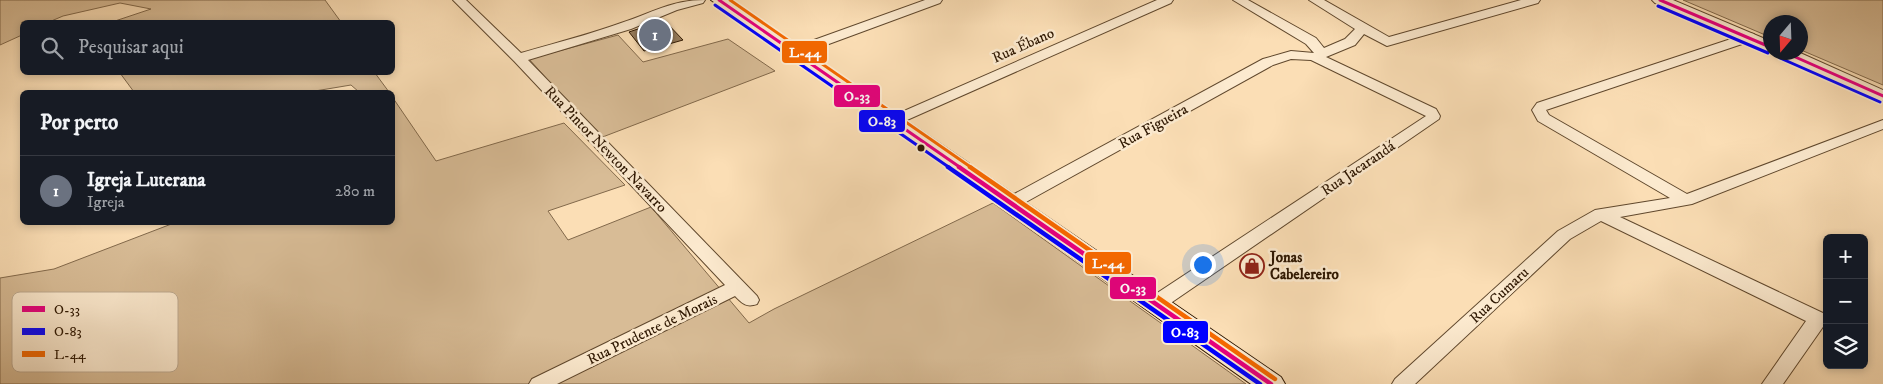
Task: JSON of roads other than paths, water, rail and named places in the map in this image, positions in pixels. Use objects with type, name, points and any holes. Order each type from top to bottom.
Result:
[{"type":"main road","points":[[720,0],[1271,384]]},
{"type":"street","name":"Rua Pintor Newton Navarro","points":[[459,0],[518,58],[744,294]]},
{"type":"street","points":[[518,58],[626,26],[673,7],[699,0]]},
{"type":"street","points":[[794,52],[936,0]]},
{"type":"street","name":"Rua Ébano","points":[[893,121],[1167,0]]},
{"type":"street","points":[[1239,0],[1311,41],[1318,55],[1350,42],[1362,29]]},
{"type":"street","points":[[1315,0],[1387,42],[1534,0]]},
{"type":"street","points":[[1660,0],[1763,44]]},
{"type":"street","points":[[1686,200],[1543,118],[1539,114],[1539,110],[1542,106],[1749,38]]},
{"type":"street","name":"Rua Jacarandá","points":[[1155,304],[1432,119],[1433,116],[1426,108],[1318,55],[1296,54]]},
{"type":"street","name":"Rua Figueira","points":[[1011,203],[1268,62],[1279,57],[1296,54]]},
{"type":"street","points":[[1801,60],[1883,96]]},
{"type":"street","points":[[1601,214],[1686,200],[1883,124]]},
{"type":"street","points":[[1601,214],[1818,319],[1772,384]]},
{"type":"street","name":"Rua Cumaru","points":[[1402,384],[1564,235],[1601,214]]},
{"type":"street","name":"Rua Prudente de Morais","points":[[539,384],[744,294]]},
{"type":"place","name":"Igreja Luterana","points":[[655,35]]},
{"type":"place","name":"Jonas Cabelereiro","points":[[1252,266]]}]
